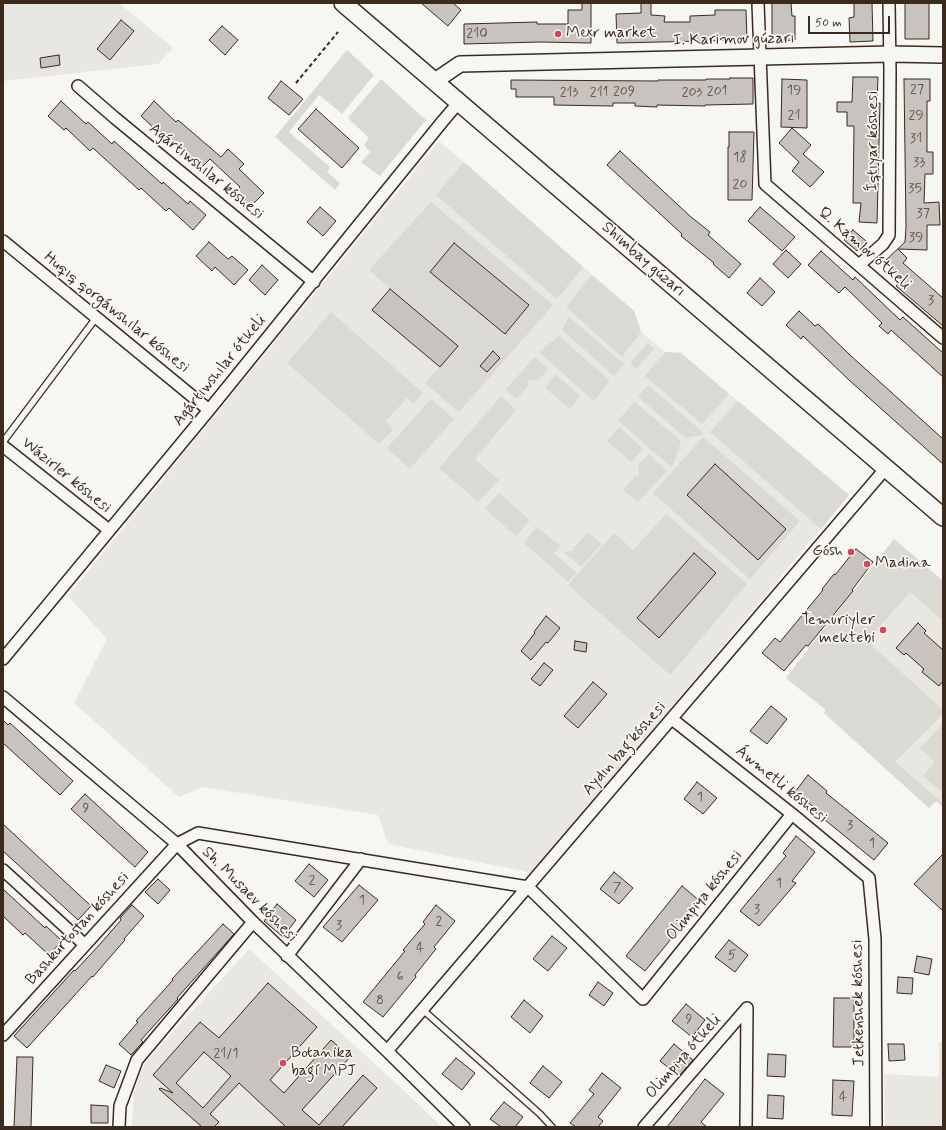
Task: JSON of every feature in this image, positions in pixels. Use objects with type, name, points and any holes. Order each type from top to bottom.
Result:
[{"type":"main road","name":"Shımbay gúzarı","points":[[343,3],[943,517]]},
{"type":"street","points":[[758,3],[759,58]]},
{"type":"street","name":"Íqtıyar kóshesi","points":[[859,266],[883,244],[890,235],[889,3]]},
{"type":"street","name":"I. Karimov gúzarı","points":[[435,81],[460,64],[890,54],[943,55]]},
{"type":"street","name":"Q. Kamlov ótkeli","points":[[759,58],[765,184],[943,338]]},
{"type":"street","name":"Aǵartıwshılar kóshesi","points":[[78,86],[314,282]]},
{"type":"street","name":"Aǵartıwshılar ótkeli","points":[[3,659],[314,282],[459,102]]},
{"type":"street","name":"Huqıq qorǵawshılar kóshesi","points":[[3,241],[209,410]]},
{"type":"street","name":"Wázirler kóshesi","points":[[3,446],[109,530]]},
{"type":"street","name":"Aydın baǵ kóshesi","points":[[387,1051],[886,468]]},
{"type":"street","name":"Sh. Musaev kóshesi","points":[[3,696],[177,844],[287,956],[464,1127]]},
{"type":"street","name":"Áwmetli kóshesi","points":[[672,719],[792,814],[869,878]]},
{"type":"street","name":"Olimpiya kóshesi","points":[[528,887],[643,999],[792,814]]},
{"type":"street","name":"Bashkurtostan kóshesi","points":[[3,1035],[84,944],[177,844],[198,833],[528,887]]},
{"type":"street","points":[[287,956],[361,859]]},
{"type":"street","points":[[3,870],[84,944]]},
{"type":"street","name":"Jetkenshek kóshesi","points":[[869,878],[875,939],[876,1127]]},
{"type":"street","points":[[119,1127],[120,1106],[137,1060],[253,922]]},
{"type":"street","name":"Olimpiya ótkeli","points":[[644,1127],[747,1008],[746,1127]]},
{"type":"lane","points":[[3,442],[96,318]]},
{"type":"lane","points":[[423,1010],[540,1114],[552,1127]]},
{"type":"path","points":[[296,83],[338,32]]},
{"type":"shaded area","points":[[3,3],[119,3],[173,48],[158,64],[3,81]]},
{"type":"shaded area","points":[[347,50],[374,75],[342,114],[319,95],[289,132],[330,167],[327,172],[340,183],[335,190],[275,137]]},
{"type":"shaded area","points":[[381,79],[426,120],[380,176],[361,162],[370,152],[364,145],[369,138],[348,118]]},
{"type":"shaded area","points":[[439,141],[634,311],[641,332],[665,352],[681,353],[849,495],[533,873],[388,844],[378,815],[203,787],[179,797],[74,703],[107,639],[68,596]]},
{"type":"shaded area","points":[[464,162],[583,267],[557,299],[436,195]]},
{"type":"shaded area","points":[[431,202],[553,305],[459,412],[425,383],[457,347],[369,270]]},
{"type":"shaded area","points":[[592,275],[634,311],[641,332],[622,357],[566,307]]},
{"type":"shaded area","points":[[331,312],[423,393],[413,404],[407,398],[386,421],[393,430],[379,444],[287,363]]},
{"type":"shaded area","points":[[569,317],[624,364],[614,376],[562,330]]},
{"type":"shaded area","points":[[559,336],[610,381],[594,401],[539,352]]},
{"type":"shaded area","points":[[648,343],[654,349],[636,369],[630,363]]},
{"type":"shaded area","points":[[665,352],[681,353],[729,394],[702,424],[645,376]]},
{"type":"shaded area","points":[[535,357],[548,369],[539,380],[528,380],[529,385],[516,399],[506,389]]},
{"type":"shaded area","points":[[555,374],[580,396],[570,409],[545,388]]},
{"type":"shaded area","points":[[648,385],[705,434],[686,438],[638,397]]},
{"type":"shaded area","points":[[501,396],[516,410],[475,459],[499,480],[478,502],[439,468]]},
{"type":"shaded area","points":[[431,399],[454,419],[410,469],[387,448]]},
{"type":"shaded area","points":[[738,401],[849,495],[821,529],[710,432]]},
{"type":"shaded area","points":[[635,402],[681,441],[672,468],[618,420]]},
{"type":"shaded area","points":[[619,427],[643,449],[631,462],[607,441]]},
{"type":"shaded area","points":[[703,437],[800,521],[750,579],[653,493]]},
{"type":"shaded area","points":[[649,454],[667,471],[638,502],[623,490],[635,476],[639,476],[638,465]]},
{"type":"shaded area","points":[[499,493],[530,520],[516,536],[485,509]]},
{"type":"shaded area","points":[[666,514],[747,584],[670,675],[568,585],[614,533],[633,550]]},
{"type":"shaded area","points":[[537,527],[560,546],[554,553],[576,573],[568,582],[524,543]]},
{"type":"shaded area","points":[[588,532],[602,544],[581,567],[564,552],[574,551],[574,548]]},
{"type":"shaded area","name":"Temuriyler mektebi","points":[[894,539],[943,581],[943,807],[936,801],[929,808],[824,713],[826,710],[786,678]]},
{"type":"shaded area","name":"Temuriyler mektebi","points":[[894,539],[943,581],[943,621],[910,592],[867,641],[943,710],[943,714],[895,762],[943,803],[943,807],[936,801],[929,808],[824,713],[826,710],[786,678]]},
{"type":"shaded area","points":[[943,724],[943,793],[923,776],[935,762],[920,748]]},
{"type":"shaded area","points":[[249,949],[442,1127],[132,1127],[134,1092],[144,1064]]},
{"type":"shaded area","points":[[939,1042],[943,1042],[943,1127],[885,1127],[884,1074],[939,1077]]},
{"type":"building","points":[[421,3],[453,3],[461,10],[448,26]]},
{"type":"building","points":[[582,3],[591,3],[591,43],[541,42],[464,44],[464,24],[537,22],[537,24],[568,24],[568,10],[582,10]]},
{"type":"building","points":[[641,3],[651,3],[651,15],[665,16],[664,22],[690,22],[690,16],[715,15],[715,10],[746,10],[747,40],[617,43],[616,14],[641,13]]},
{"type":"building","points":[[772,3],[791,3],[792,16],[795,16],[795,40],[772,41]]},
{"type":"building","points":[[854,3],[872,3],[873,41],[850,42],[849,18],[854,17]]},
{"type":"building","points":[[905,3],[929,3],[929,39],[905,39]]},
{"type":"building","points":[[121,20],[134,31],[110,60],[97,49]]},
{"type":"building","points":[[222,26],[238,40],[225,55],[209,40]]},
{"type":"building","points":[[59,55],[60,65],[41,68],[40,58]]},
{"type":"building","points":[[853,77],[878,77],[877,103],[880,103],[877,223],[859,222],[861,203],[853,203],[854,126],[847,126],[847,112],[837,112],[837,102],[852,102]]},
{"type":"building","points":[[753,78],[753,104],[705,106],[657,105],[657,107],[635,106],[635,103],[613,103],[613,106],[554,105],[554,97],[516,97],[516,89],[511,89],[511,80],[658,81]]},
{"type":"building","points":[[782,79],[807,80],[807,128],[781,127]]},
{"type":"building","points":[[904,79],[930,79],[930,101],[927,101],[927,152],[933,152],[933,174],[925,174],[924,203],[939,202],[940,225],[927,225],[927,250],[898,249],[907,258],[903,263],[943,298],[943,326],[896,286],[902,279],[885,261],[905,242]]},
{"type":"building","points":[[281,81],[303,99],[289,115],[268,98]]},
{"type":"building","points":[[61,101],[86,124],[88,122],[112,144],[114,141],[162,184],[163,182],[188,204],[190,201],[206,215],[193,230],[169,208],[166,211],[141,188],[139,190],[93,148],[90,151],[66,128],[64,130],[48,116]]},
{"type":"building","points":[[154,101],[176,122],[178,120],[221,157],[228,149],[244,164],[239,169],[264,193],[250,207],[234,193],[240,187],[210,159],[202,167],[158,129],[157,131],[141,116]]},
{"type":"building","points":[[316,109],[359,148],[342,168],[298,129]]},
{"type":"building","points":[[792,128],[811,145],[803,154],[824,172],[810,187],[792,171],[799,162],[779,143]]},
{"type":"building","points":[[729,132],[754,132],[752,200],[728,200]]},
{"type":"building","points":[[620,151],[691,217],[710,232],[708,235],[741,264],[729,278],[713,264],[714,263],[681,236],[682,234],[607,165]]},
{"type":"building","points":[[320,207],[336,221],[323,236],[307,222]]},
{"type":"building","points":[[760,207],[795,237],[782,251],[748,221]]},
{"type":"building","points":[[853,230],[866,241],[857,251],[844,240]]},
{"type":"building","points":[[209,242],[228,259],[232,256],[248,270],[234,285],[215,267],[212,271],[196,256]]},
{"type":"building","points":[[454,243],[529,305],[505,334],[430,272]]},
{"type":"building","points":[[786,250],[801,264],[788,278],[773,264]]},
{"type":"building","points":[[821,251],[853,280],[855,277],[900,320],[903,317],[943,353],[943,377],[891,330],[888,334],[879,326],[882,323],[845,287],[839,293],[808,265]]},
{"type":"building","points":[[262,265],[278,280],[265,295],[249,280]]},
{"type":"building","points":[[760,278],[775,292],[762,306],[747,293]]},
{"type":"building","points":[[390,289],[458,346],[440,367],[372,310]]},
{"type":"building","points":[[799,311],[815,326],[818,324],[943,439],[943,464],[849,380],[803,336],[801,339],[786,325]]},
{"type":"building","points":[[493,351],[500,358],[487,372],[480,366]]},
{"type":"building","points":[[715,464],[786,529],[758,560],[687,495]]},
{"type":"building","points":[[856,549],[873,562],[852,590],[853,591],[808,646],[806,645],[784,671],[762,653],[775,638],[780,642],[823,590],[822,589],[834,574],[835,575]]},
{"type":"building","points":[[694,553],[716,573],[659,638],[637,618]]},
{"type":"building","points":[[546,616],[560,628],[531,660],[521,651]]},
{"type":"building","points":[[918,623],[926,631],[924,633],[943,650],[943,681],[939,686],[922,672],[924,669],[906,653],[904,655],[896,648]]},
{"type":"building","points":[[575,641],[587,643],[586,652],[574,650]]},
{"type":"building","points":[[544,663],[553,670],[540,686],[531,679]]},
{"type":"building","points":[[593,682],[607,694],[578,728],[564,716]]},
{"type":"building","points":[[771,706],[787,719],[767,744],[750,731]]},
{"type":"building","points":[[3,720],[8,725],[10,723],[73,781],[60,795],[3,743]]},
{"type":"building","points":[[808,775],[827,791],[826,793],[888,843],[874,860],[814,811],[816,809],[795,792]]},
{"type":"building","points":[[697,782],[717,798],[703,814],[684,799]]},
{"type":"building","points":[[85,794],[148,852],[135,867],[71,809]]},
{"type":"building","points":[[3,824],[91,906],[78,920],[3,851]]},
{"type":"building","points":[[796,836],[815,852],[792,881],[796,883],[759,926],[740,911],[786,856],[783,853]]},
{"type":"building","points":[[943,854],[943,911],[914,884]]},
{"type":"building","points":[[309,864],[328,880],[314,897],[295,881]]},
{"type":"building","points":[[614,872],[633,888],[619,904],[600,889]]},
{"type":"building","points":[[158,879],[170,890],[158,904],[145,892]]},
{"type":"building","points":[[359,885],[378,900],[342,942],[323,927]]},
{"type":"building","points":[[682,886],[701,902],[645,971],[626,956]]},
{"type":"building","points":[[3,889],[45,928],[46,926],[62,941],[49,955],[25,933],[23,935],[3,916]]},
{"type":"building","points":[[277,904],[296,920],[283,937],[264,921]]},
{"type":"building","points":[[132,905],[144,916],[93,977],[92,976],[27,1048],[14,1036],[74,970],[75,971],[101,943]]},
{"type":"building","points":[[436,905],[455,921],[434,947],[436,949],[415,975],[416,977],[383,1017],[363,1002],[405,951],[403,950],[425,924],[423,922]]},
{"type":"building","points":[[223,924],[234,934],[141,1040],[143,1042],[131,1055],[119,1044],[138,1022],[136,1021],[173,980],[172,979]]},
{"type":"building","points":[[552,936],[567,948],[548,971],[533,959]]},
{"type":"building","points":[[729,940],[748,955],[735,972],[715,957]]},
{"type":"building","points":[[917,956],[932,959],[929,975],[914,972]]},
{"type":"building","points":[[898,977],[913,978],[912,994],[897,993]]},
{"type":"building","points":[[598,982],[613,993],[604,1006],[589,995]]},
{"type":"building","points":[[268,983],[317,1027],[270,1080],[284,1093],[331,1040],[350,1057],[302,1110],[319,1125],[363,1075],[377,1088],[342,1127],[286,1127],[239,1083],[210,1114],[219,1122],[214,1127],[202,1127],[159,1089],[160,1088],[173,1093],[153,1075],[200,1022],[219,1038]],"holes":[[[204,1052],[231,1076],[203,1108],[176,1083]]]},
{"type":"building","points":[[834,998],[854,998],[854,1047],[833,1047]]},
{"type":"building","points":[[524,1000],[543,1016],[530,1033],[511,1017]]},
{"type":"building","points":[[686,1004],[705,1020],[692,1037],[672,1021]]},
{"type":"building","points":[[674,1044],[693,1060],[679,1076],[660,1061]]},
{"type":"building","points":[[888,1044],[904,1044],[905,1060],[889,1061]]},
{"type":"building","points":[[768,1054],[786,1055],[785,1077],[767,1076]]},
{"type":"building","points":[[17,1057],[33,1057],[31,1127],[14,1127]]},
{"type":"building","points":[[456,1058],[475,1073],[462,1090],[442,1074]]},
{"type":"building","points":[[106,1065],[121,1071],[114,1088],[99,1081]]},
{"type":"building","points":[[543,1066],[562,1082],[549,1098],[530,1083]]},
{"type":"building","points":[[602,1073],[621,1088],[598,1117],[603,1121],[598,1127],[576,1127],[570,1123],[594,1094],[589,1090]]},
{"type":"building","points":[[705,1079],[724,1094],[701,1122],[707,1127],[667,1127]]},
{"type":"building","points":[[833,1080],[854,1081],[852,1116],[832,1115]]},
{"type":"building","points":[[768,1095],[784,1096],[783,1119],[767,1118]]},
{"type":"building","points":[[504,1102],[523,1117],[515,1127],[501,1127],[490,1119]]},
{"type":"building","points":[[91,1105],[108,1106],[108,1123],[91,1123]]},
{"type":"place","name":"Mexr market","points":[[558,34]]},
{"type":"place","name":"Gósh","points":[[851,552]]},
{"type":"place","name":"Madina","points":[[867,564]]},
{"type":"place","name":"Temuriyler mektebi","points":[[883,630]]},
{"type":"place","name":"Botanika baǵı MPJ","points":[[283,1063]]}]
